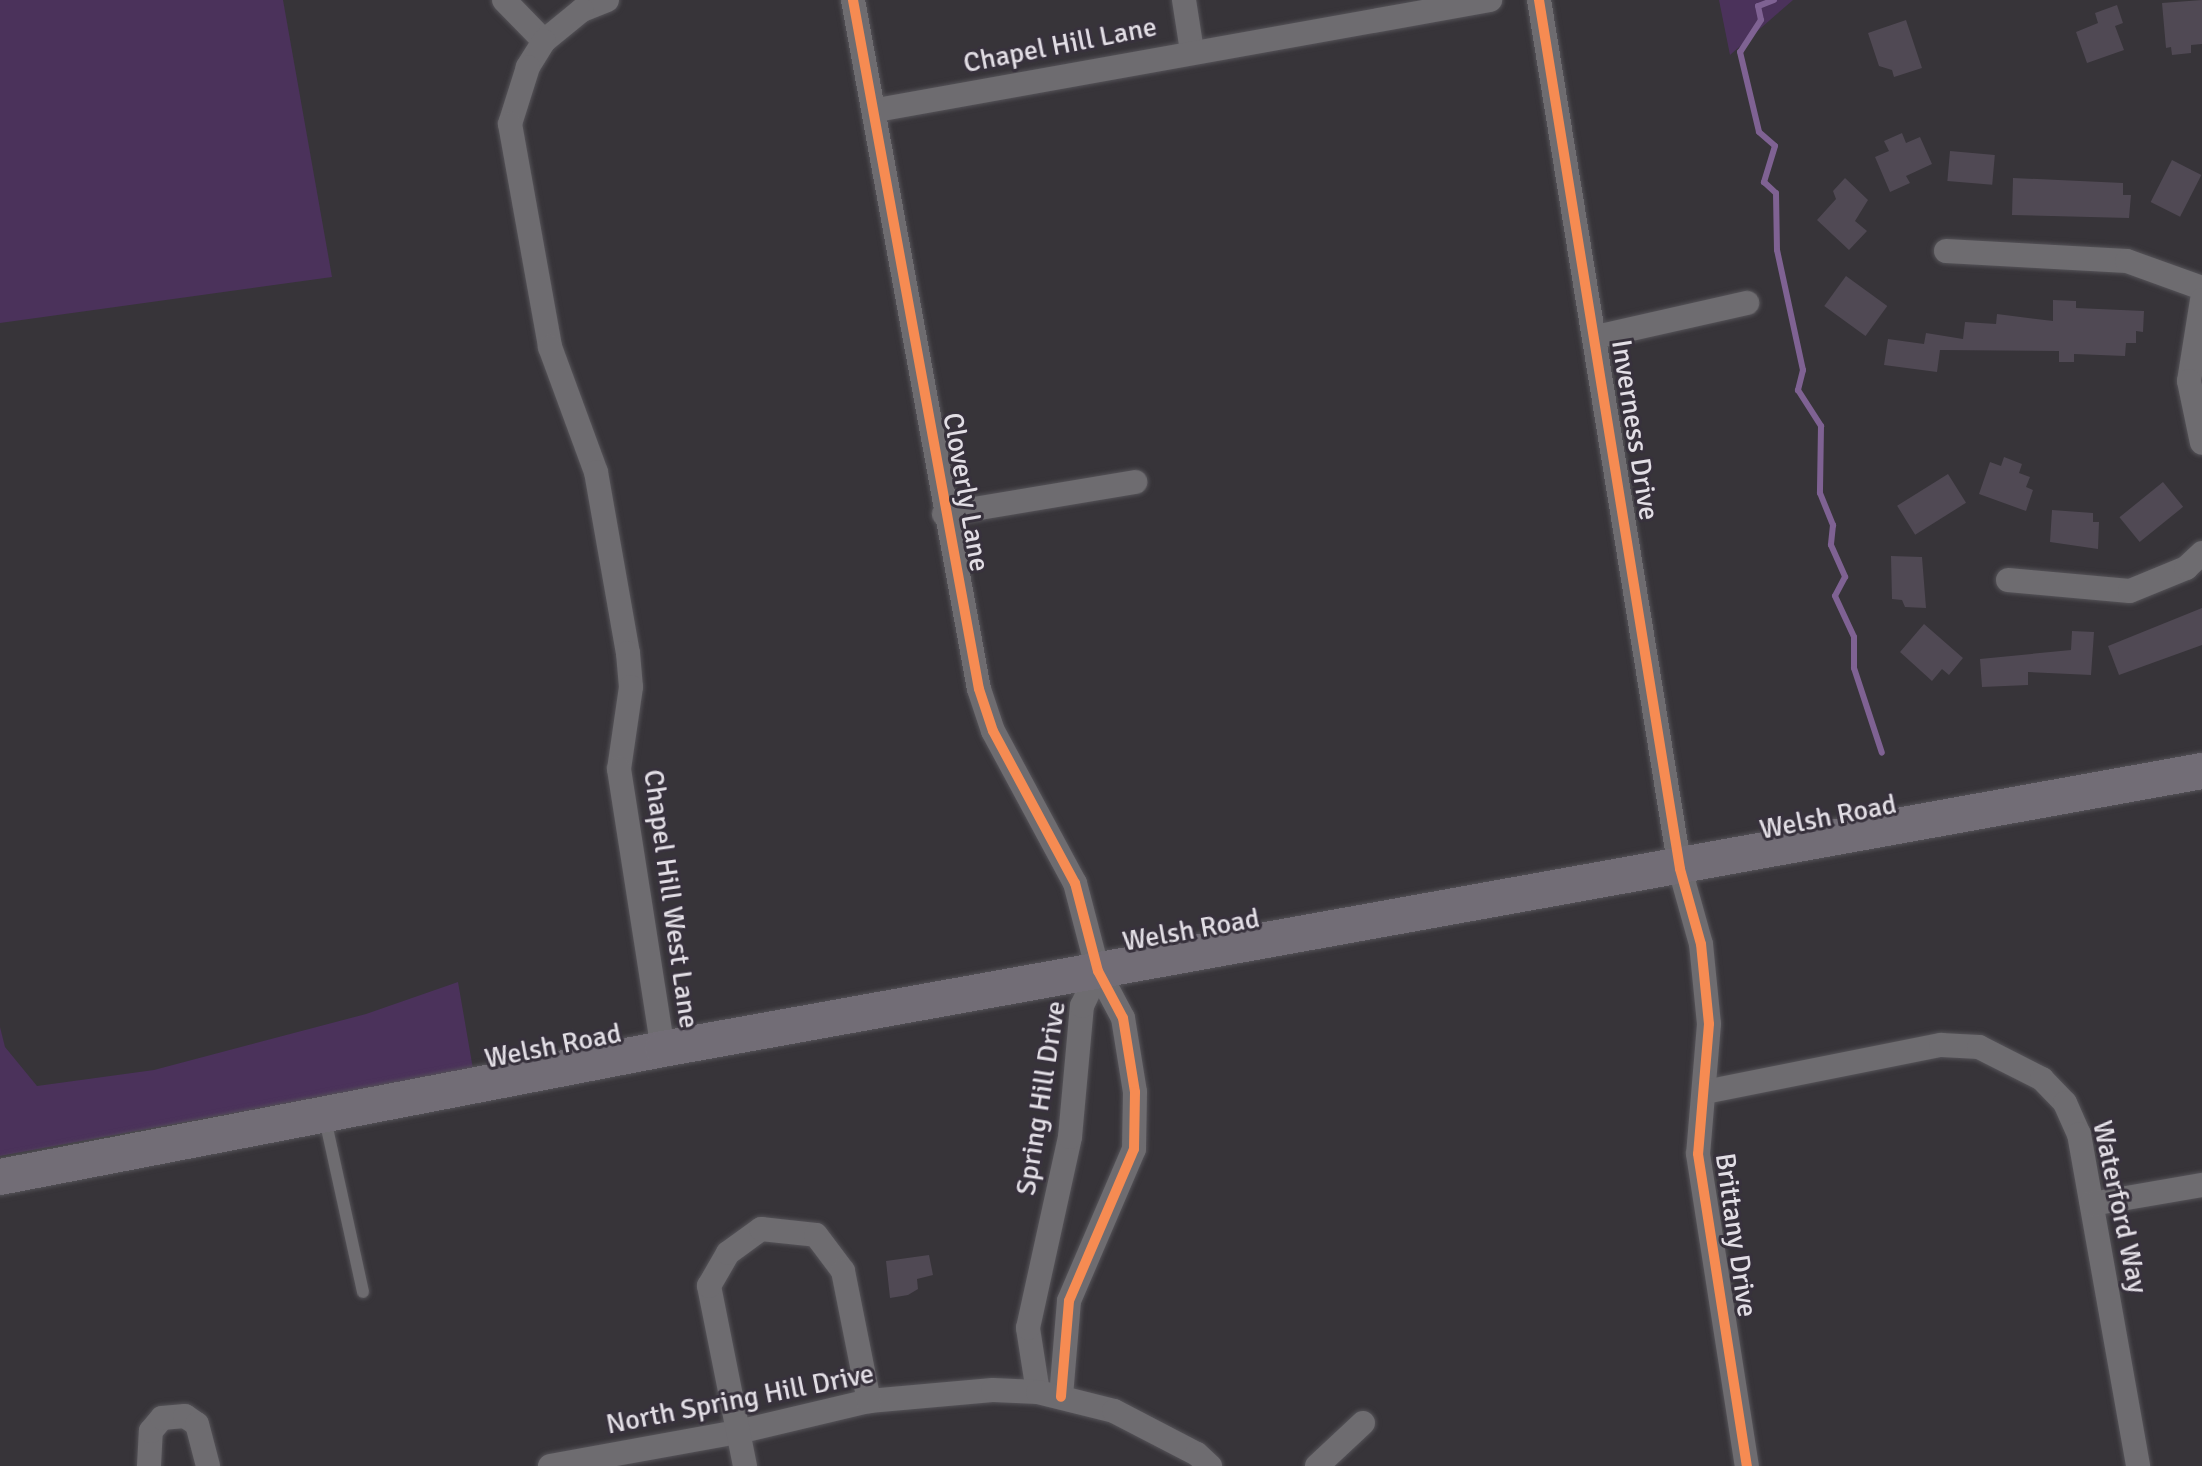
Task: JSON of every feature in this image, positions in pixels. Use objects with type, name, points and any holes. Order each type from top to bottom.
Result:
[{"type":"main road","name":"Welsh Road","points":[[0,1177],[663,1049],[1680,869],[2202,771]]},
{"type":"street","points":[[504,0],[544,41]]},
{"type":"street","name":"Chapel Hill West Lane","points":[[607,0],[582,10],[544,41],[528,67],[510,124],[550,347],[596,472],[628,653],[631,687],[619,769],[663,1049]]},
{"type":"street","name":"Cloverly Lane","points":[[853,0],[877,110],[944,514],[979,689],[993,731],[1075,883],[1098,971]]},
{"type":"street","points":[[1184,0],[1192,51]]},
{"type":"street","name":"Chapel Hill Lane","points":[[877,110],[1192,51],[1490,0]]},
{"type":"street","name":"Inverness Drive","points":[[1539,0],[1680,869]]},
{"type":"street","points":[[1946,251],[2127,261],[2202,288]]},
{"type":"street","points":[[2202,300],[2189,381],[2202,443]]},
{"type":"street","points":[[1596,337],[1747,303]]},
{"type":"street","points":[[944,514],[1135,482]]},
{"type":"street","points":[[2008,580],[2130,591],[2186,568],[2202,553]]},
{"type":"street","name":"Brittany Drive","points":[[1680,869],[1701,944],[1709,1024],[1698,1154],[1702,1195],[1747,1466]]},
{"type":"street","name":"Spring Hill Drive","points":[[1050,1394],[1028,1328],[1070,1137],[1082,1006],[1098,971]]},
{"type":"street","name":"Spring Hill Drive","points":[[1050,1394],[1069,1301],[1134,1149],[1135,1092],[1123,1018],[1098,971]]},
{"type":"street","name":"Waterford Way","points":[[1705,1092],[1941,1045],[1979,1047],[2042,1079],[2065,1103],[2079,1134],[2138,1466]]},
{"type":"street","points":[[2092,1204],[2202,1185]]},
{"type":"street","points":[[745,1466],[709,1286],[728,1253],[761,1229],[816,1235],[843,1271],[869,1401]]},
{"type":"street","name":"North Spring Hill Drive","points":[[550,1466],[738,1432],[869,1401],[993,1390],[1050,1394],[1114,1411],[1197,1454],[1210,1466]]},
{"type":"street","points":[[149,1466],[151,1431],[162,1418],[185,1416],[197,1424],[208,1466]]},
{"type":"street","points":[[1317,1466],[1363,1423]]},
{"type":"lane","points":[[324,1116],[363,1292]]},
{"type":"shaded area","points":[[0,0],[283,0],[332,277],[0,323]]},
{"type":"shaded area","points":[[1719,0],[1793,0],[1730,55]]},
{"type":"shaded area","points":[[458,982],[473,1069],[0,1156],[0,1027],[5,1047],[37,1086],[154,1070],[366,1014]]},
{"type":"building","points":[[2202,0],[2202,44],[2191,45],[2191,53],[2172,55],[2171,47],[2166,48],[2162,3]]},
{"type":"building","points":[[2117,5],[2123,23],[2115,26],[2124,50],[2087,63],[2076,32],[2098,23],[2095,13]]},
{"type":"building","points":[[1906,20],[1922,68],[1894,77],[1892,70],[1879,66],[1868,33]]},
{"type":"building","points":[[1902,133],[1906,143],[1920,137],[1932,164],[1906,176],[1910,183],[1890,192],[1875,157],[1889,151],[1884,141]]},
{"type":"building","points":[[1950,151],[1995,155],[1992,185],[1947,181]]},
{"type":"building","points":[[2172,160],[2201,175],[2180,217],[2151,202]]},
{"type":"building","points":[[1845,178],[1868,200],[1855,221],[1867,231],[1849,250],[1817,220],[1836,199],[1833,191]]},
{"type":"building","points":[[2013,178],[2123,183],[2123,195],[2131,195],[2129,218],[2012,215]]},
{"type":"building","points":[[1846,276],[1887,306],[1866,336],[1824,306]]},
{"type":"building","points":[[2053,300],[2076,301],[2076,308],[2144,311],[2143,332],[2136,331],[2136,343],[2126,343],[2125,356],[2074,354],[2074,362],[2059,362],[2059,351],[1940,350],[1937,372],[1884,365],[1888,339],[1924,344],[1926,333],[1963,339],[1965,322],[1996,324],[1997,314],[2053,321]]},
{"type":"building","points":[[2004,457],[2022,464],[2019,473],[2030,477],[2026,487],[2033,490],[2026,511],[1979,494],[1990,462],[2001,466]]},
{"type":"building","points":[[1948,474],[1966,503],[1915,535],[1897,506]]},
{"type":"building","points":[[2163,482],[2183,507],[2140,542],[2119,517]]},
{"type":"building","points":[[2052,510],[2093,513],[2093,522],[2099,522],[2098,549],[2050,542]]},
{"type":"building","points":[[1891,556],[1922,557],[1926,608],[1905,607],[1902,600],[1892,599]]},
{"type":"building","points":[[2202,608],[2202,645],[2119,675],[2108,646]]},
{"type":"building","points":[[1924,624],[1963,658],[1949,675],[1942,669],[1932,681],[1900,652]]},
{"type":"building","points":[[2072,631],[2094,632],[2091,675],[2028,672],[2028,685],[1982,687],[1980,659],[2071,650]]},
{"type":"building","points":[[929,1255],[933,1275],[917,1279],[918,1289],[908,1295],[890,1298],[886,1261]]},
{"type":"waterway","points":[[1774,0],[1758,6],[1761,20],[1740,52],[1759,132],[1775,146],[1764,182],[1776,193],[1777,250],[1803,370],[1798,390],[1821,426],[1820,493],[1833,525],[1831,545],[1845,577],[1835,596],[1854,637],[1854,668],[1882,753]]},
{"type":"cycle path","points":[[853,0],[979,689],[993,731],[1075,883],[1098,971],[1123,1018],[1135,1092],[1134,1149],[1069,1301],[1061,1397]]},
{"type":"cycle path","points":[[1539,0],[1680,869],[1701,944],[1709,1024],[1698,1154],[1747,1466]]}]
